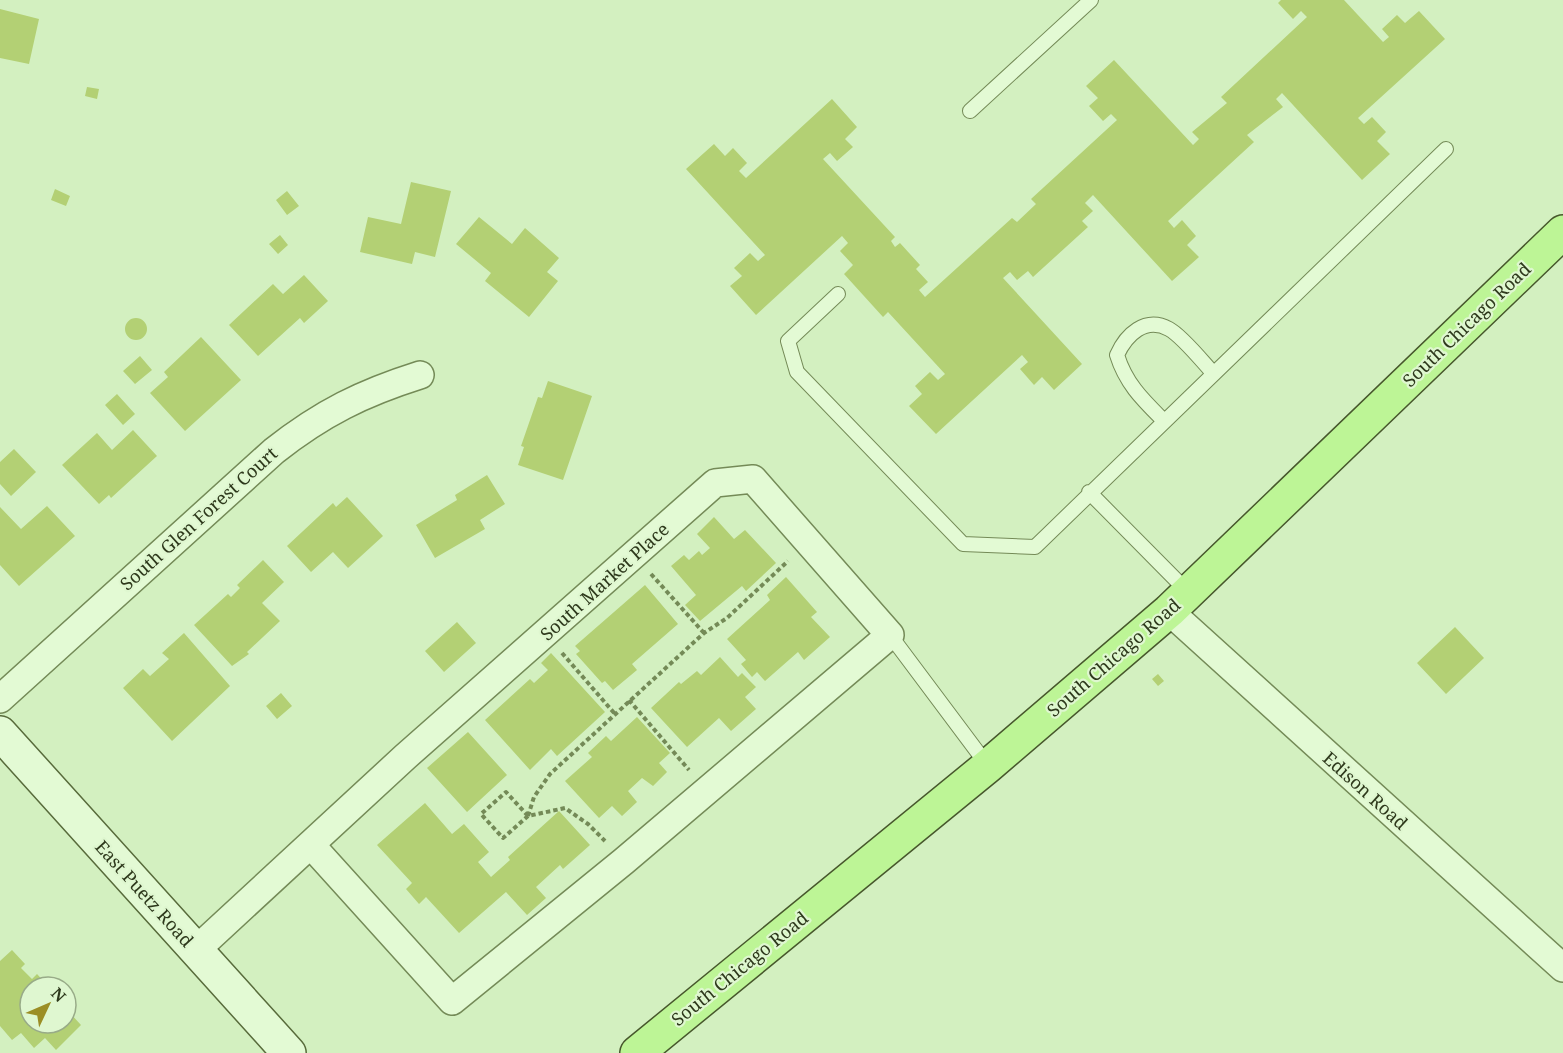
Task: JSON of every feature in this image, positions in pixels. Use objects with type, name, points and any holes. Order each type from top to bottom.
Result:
[{"type":"main road","name":"South Chicago Road","points":[[637,1053],[988,766],[1179,602],[1563,232]]},
{"type":"street","name":"South Glen Forest Court","points":[[0,699],[274,451],[308,424],[342,404],[420,375]]},
{"type":"street","name":"South Market Place","points":[[195,951],[405,757],[715,483],[753,479],[890,635]]},
{"type":"street","name":"Edison Road","points":[[1179,602],[1563,968]]},
{"type":"street","points":[[311,845],[452,1001],[624,861],[890,635]]},
{"type":"street","name":"East Puetz Road","points":[[0,733],[289,1053]]},
{"type":"lane","points":[[970,111],[1091,0]]},
{"type":"lane","points":[[838,294],[788,341],[797,372],[963,544],[1035,547],[1089,492],[1446,149]]},
{"type":"lane","points":[[1164,421],[1133,390],[1122,372],[1117,355],[1124,340],[1137,328],[1154,325],[1170,329],[1213,373]]},
{"type":"lane","points":[[1089,492],[1179,602]]},
{"type":"lane","name":"South Market Place","points":[[890,635],[988,766]]},
{"type":"path","points":[[528,816],[534,796],[550,774],[629,700],[704,633],[727,618],[809,542]]},
{"type":"path","points":[[634,555],[704,633]]},
{"type":"path","points":[[569,662],[615,714]]},
{"type":"path","points":[[629,700],[707,791]]},
{"type":"path","points":[[528,816],[506,792],[481,814],[502,838],[528,816],[565,808],[588,824],[624,861]]},
{"type":"building","points":[[1281,0],[1344,0],[1383,42],[1389,37],[1382,29],[1397,15],[1405,23],[1419,11],[1445,39],[1358,118],[1364,124],[1372,117],[1386,132],[1377,141],[1390,154],[1362,180],[1282,93],[1276,99],[1283,107],[1247,135],[1254,142],[1168,221],[1174,228],[1182,220],[1196,236],[1187,245],[1199,257],[1172,281],[1093,195],[1085,203],[1093,211],[1082,221],[1088,227],[1033,277],[1028,271],[1017,280],[1010,272],[1003,278],[1082,364],[1054,390],[1042,377],[1034,385],[1020,369],[1028,362],[1022,355],[936,434],[909,406],[922,394],[915,386],[930,372],[938,380],[945,374],[888,312],[883,317],[844,274],[853,265],[840,251],[848,243],[842,236],[756,315],[730,286],[742,276],[734,268],[750,253],[758,261],[765,255],[686,169],[714,144],[725,156],[733,148],[747,163],[739,171],[746,178],[832,99],[857,127],[845,139],[853,147],[837,161],[830,153],[823,159],[895,237],[891,241],[895,247],[900,243],[920,265],[916,269],[928,282],[919,290],[925,297],[1012,218],[1017,222],[1036,204],[1031,199],[1117,120],[1111,114],[1103,121],[1089,106],[1098,98],[1086,86],[1114,60],[1193,145],[1199,139],[1192,132],[1227,103],[1221,97],[1307,17],[1301,11],[1293,19],[1278,3]]},
{"type":"building","points":[[0,9],[39,19],[29,64],[0,58]]},
{"type":"building","points":[[87,87],[99,89],[97,99],[85,96]]},
{"type":"building","points":[[411,182],[451,191],[435,257],[415,252],[412,264],[360,252],[368,217],[401,224]]},
{"type":"building","points":[[55,189],[70,196],[66,206],[51,200]]},
{"type":"building","points":[[287,191],[299,206],[287,215],[276,200]]},
{"type":"building","points":[[479,217],[512,244],[525,228],[559,258],[547,272],[558,281],[529,317],[485,281],[491,273],[456,244]]},
{"type":"building","points":[[280,235],[288,245],[278,254],[269,244]]},
{"type":"building","points":[[304,275],[328,301],[304,323],[300,318],[258,356],[229,325],[273,284],[283,294]]},
{"type":"building","points":[[136,318],[144,321],[147,329],[144,337],[136,340],[128,337],[125,329],[128,321]]},
{"type":"building","points":[[201,337],[241,380],[185,431],[150,393],[168,377],[164,372]]},
{"type":"building","points":[[140,356],[152,370],[135,384],[123,371]]},
{"type":"building","points":[[548,381],[592,396],[563,480],[518,465],[524,447],[521,446],[538,397],[542,398]]},
{"type":"building","points":[[117,394],[135,414],[123,425],[105,405]]},
{"type":"building","points":[[133,430],[157,456],[111,498],[109,495],[99,504],[62,465],[97,433],[112,450]]},
{"type":"building","points":[[14,449],[36,472],[11,496],[0,484],[0,462]]},
{"type":"building","points":[[487,475],[505,504],[480,520],[485,529],[435,558],[416,525],[457,500],[455,495]]},
{"type":"building","points":[[347,497],[383,536],[348,568],[333,552],[311,572],[287,546],[333,503],[336,507]]},
{"type":"building","points":[[47,506],[75,536],[19,586],[0,565],[0,507],[21,529]]},
{"type":"building","points":[[714,517],[734,539],[745,530],[776,563],[746,591],[742,586],[700,621],[685,605],[696,595],[671,566],[684,555],[689,560],[699,551],[702,555],[710,548],[697,534]]},
{"type":"building","points":[[263,560],[284,582],[262,603],[280,621],[247,652],[249,654],[232,666],[194,625],[228,594],[231,597],[240,588],[237,585]]},
{"type":"building","points":[[786,577],[817,612],[811,617],[830,637],[804,660],[798,652],[765,681],[757,672],[752,677],[741,664],[746,660],[727,639],[770,600],[767,595]]},
{"type":"building","points":[[645,585],[678,624],[632,664],[637,670],[613,690],[605,681],[602,683],[576,654],[580,651],[575,646]]},
{"type":"building","points":[[457,622],[476,643],[444,672],[425,651]]},
{"type":"building","points":[[1455,627],[1484,658],[1446,694],[1417,663]]},
{"type":"building","points":[[184,633],[230,686],[172,741],[123,688],[143,669],[150,676],[169,659],[162,653]]},
{"type":"building","points":[[551,653],[605,712],[557,756],[551,749],[530,770],[485,720],[530,679],[534,683],[548,670],[541,663]]},
{"type":"building","points":[[720,657],[738,677],[742,673],[756,687],[745,697],[756,709],[731,731],[719,718],[687,747],[651,708],[679,682],[681,684],[697,671],[701,675]]},
{"type":"building","points":[[1158,674],[1164,681],[1158,686],[1152,679]]},
{"type":"building","points":[[281,693],[292,706],[277,719],[266,706]]},
{"type":"building","points":[[637,717],[670,753],[659,763],[667,772],[653,786],[642,778],[628,791],[637,802],[622,816],[612,806],[599,818],[565,781],[592,757],[588,753],[606,736],[611,741]]},
{"type":"building","points":[[468,732],[507,775],[467,812],[427,768]]},
{"type":"building","points":[[425,803],[452,834],[464,824],[489,852],[478,862],[491,877],[510,860],[508,857],[559,811],[590,845],[563,869],[560,865],[536,887],[546,898],[527,915],[506,892],[459,933],[426,897],[419,904],[406,889],[412,883],[377,845]]},
{"type":"building","points":[[12,950],[25,964],[21,968],[28,975],[18,975],[18,1035],[12,1040],[0,1026],[0,961]]},
{"type":"building","points":[[23,1035],[71,1035],[56,1050],[45,1038],[34,1048]]}]
